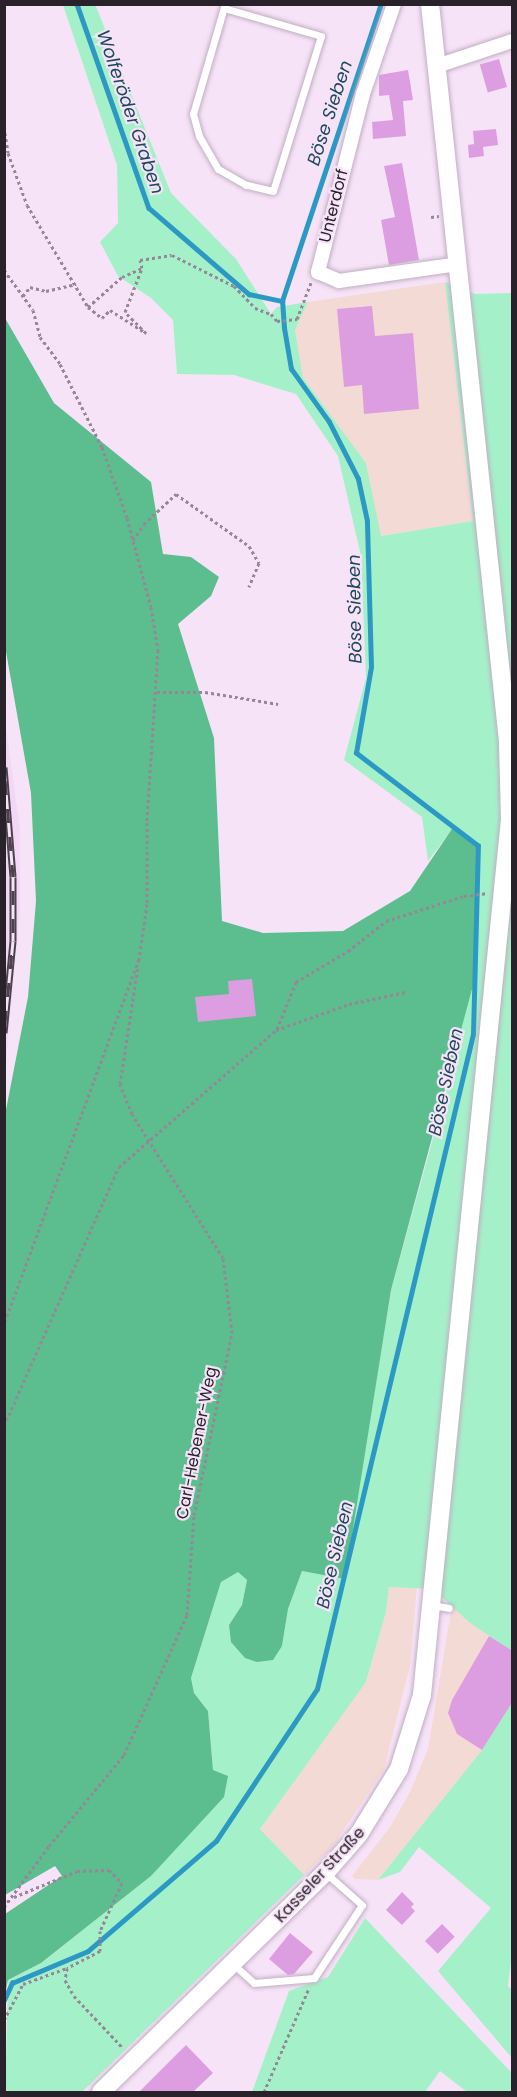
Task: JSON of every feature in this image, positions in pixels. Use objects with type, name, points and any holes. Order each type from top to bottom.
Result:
[{"type":"main road","points":[[430,4],[458,264]]},
{"type":"main road","name":"Kasseler Straße","points":[[101,2092],[326,1872],[371,1819],[403,1760],[422,1695],[440,1606],[436,1561],[510,819],[508,741],[458,264]]},
{"type":"street","name":"Unterdorf","points":[[318,272],[363,94],[394,4]]},
{"type":"street","points":[[437,66],[513,41]]},
{"type":"street","points":[[318,272],[339,281],[458,264]]},
{"type":"lane","points":[[224,6],[321,36],[273,191],[246,185],[218,169],[199,136],[194,114],[224,6]]},
{"type":"lane","points":[[233,1964],[254,1983],[314,1978],[362,1905],[326,1872]]},
{"type":"path","points":[[4,127],[8,153],[27,205],[76,284],[87,307],[102,318],[110,310],[146,333],[125,312],[142,268],[140,260],[172,255],[234,286],[255,308],[277,321],[297,319],[318,272]]},
{"type":"path","points":[[87,307],[122,277],[142,268]]},
{"type":"path","points":[[4,1323],[139,959],[147,904],[147,822],[158,650],[133,540],[102,447],[60,364],[40,337],[33,310],[5,271]]},
{"type":"path","points":[[23,296],[30,287],[46,291],[76,284]]},
{"type":"path","points":[[133,540],[144,524],[176,494],[249,546],[259,563],[249,587]]},
{"type":"path","points":[[157,692],[205,692],[278,704]]},
{"type":"path","points":[[276,1030],[296,982],[348,951],[386,921],[464,896],[487,893]]},
{"type":"path","name":"Carl-Hebener-Weg","points":[[4,1907],[49,1846],[124,1755],[187,1615],[194,1515],[232,1333],[223,1258],[132,1114],[120,1084],[139,959]]},
{"type":"path","points":[[4,1426],[119,1167],[148,1138],[174,1123],[233,1065],[276,1030],[349,1004],[406,992]]},
{"type":"path","points":[[4,2019],[24,1984],[67,1968],[100,1951],[100,1931],[122,1883],[109,1870],[77,1871],[12,1898]]},
{"type":"path","points":[[67,1968],[65,1980],[74,1996],[135,2060]]},
{"type":"path","points":[[264,2092],[314,1978]]},
{"type":"shaded area","points":[[445,282],[473,521],[380,536],[366,463],[303,379],[295,330],[308,302]]},
{"type":"shaded area","points":[[5,720],[20,829],[20,906],[5,1073]]},
{"type":"shaded area","points":[[417,1586],[410,1666],[384,1769],[331,1849],[304,1875],[260,1829],[367,1680],[386,1612],[389,1587]]},
{"type":"shaded area","points":[[452,1605],[489,1636],[512,1701],[482,1750],[378,1880],[355,1879],[352,1876],[390,1827],[410,1792],[428,1749]]},
{"type":"green space","points":[[95,4],[171,193],[236,259],[271,314],[277,307],[308,302],[295,330],[303,378],[366,463],[381,536],[473,521],[445,282],[475,294],[512,293],[512,1651],[470,1623],[433,1589],[389,1587],[386,1612],[366,1682],[260,1829],[304,1875],[82,2092],[5,2092],[8,1980],[41,1963],[151,1876],[178,1845],[213,1770],[208,1711],[194,1693],[191,1678],[221,1582],[238,1571],[247,1580],[242,1605],[229,1625],[282,1646],[288,1609],[302,1571],[344,1578],[391,1290],[450,1077],[454,827],[428,861],[422,817],[344,760],[366,678],[361,556],[338,456],[296,394],[234,375],[177,374],[173,320],[151,298],[118,276],[100,242],[118,223],[117,165],[63,5]]},
{"type":"green space","points":[[5,318],[54,403],[151,482],[163,554],[191,557],[219,577],[211,596],[178,624],[214,738],[222,921],[263,933],[343,931],[410,891],[454,826],[478,846],[475,978],[391,1290],[345,1579],[302,1571],[288,1609],[282,1646],[273,1660],[257,1662],[245,1658],[231,1642],[229,1625],[242,1605],[247,1580],[238,1572],[221,1582],[191,1678],[194,1693],[208,1711],[213,1770],[228,1776],[224,1797],[151,1876],[41,1963],[8,1980],[5,1995],[5,1914],[62,1876],[55,1866],[5,1895],[4,1120],[28,997],[36,901],[31,793],[5,646]]},
{"type":"green space","points":[[512,1701],[512,1953],[508,1986],[512,1990],[512,2058],[438,1971],[491,1908],[419,1847],[400,1872],[378,1880],[482,1750]]},
{"type":"green space","points":[[365,1918],[512,2073],[512,2092],[467,2092],[440,2071],[425,2092],[252,2092],[289,1991],[328,1977]]},
{"type":"building","points":[[499,59],[507,87],[488,92],[480,65]]},
{"type":"building","points":[[408,70],[413,100],[403,101],[406,136],[373,139],[372,122],[393,120],[389,95],[379,96],[379,75]]},
{"type":"building","points":[[496,129],[498,145],[483,147],[484,156],[469,158],[468,145],[474,144],[473,131]]},
{"type":"building","points":[[402,163],[419,260],[389,265],[381,220],[395,217],[384,166]]},
{"type":"building","points":[[372,306],[375,336],[413,333],[419,409],[364,414],[362,385],[344,387],[337,309]]},
{"type":"building","points":[[252,979],[256,1016],[198,1022],[195,997],[229,994],[228,981]]},
{"type":"building","points":[[489,1636],[513,1651],[513,1701],[482,1750],[457,1734],[448,1713],[452,1700]]},
{"type":"building","points":[[402,1892],[414,1904],[411,1907],[415,1911],[402,1925],[386,1910]]},
{"type":"building","points":[[442,1924],[455,1937],[438,1954],[425,1941]]},
{"type":"building","points":[[290,1933],[313,1952],[294,1974],[288,1975],[269,1959]]},
{"type":"building","points":[[186,2045],[213,2073],[193,2092],[139,2092]]},
{"type":"waterway","name":"Wolferöder Graben","points":[[77,4],[149,208],[249,294],[282,301]]},
{"type":"waterway","name":"Böse Sieben","points":[[4,2000],[12,1983],[88,1951],[216,1841],[317,1689],[473,1034],[478,846],[356,753],[371,667],[367,521],[358,479],[329,422],[291,369],[284,328],[282,301],[381,4]]},
{"type":"railway","points":[[4,767],[13,877],[13,941],[4,1033]]}]
